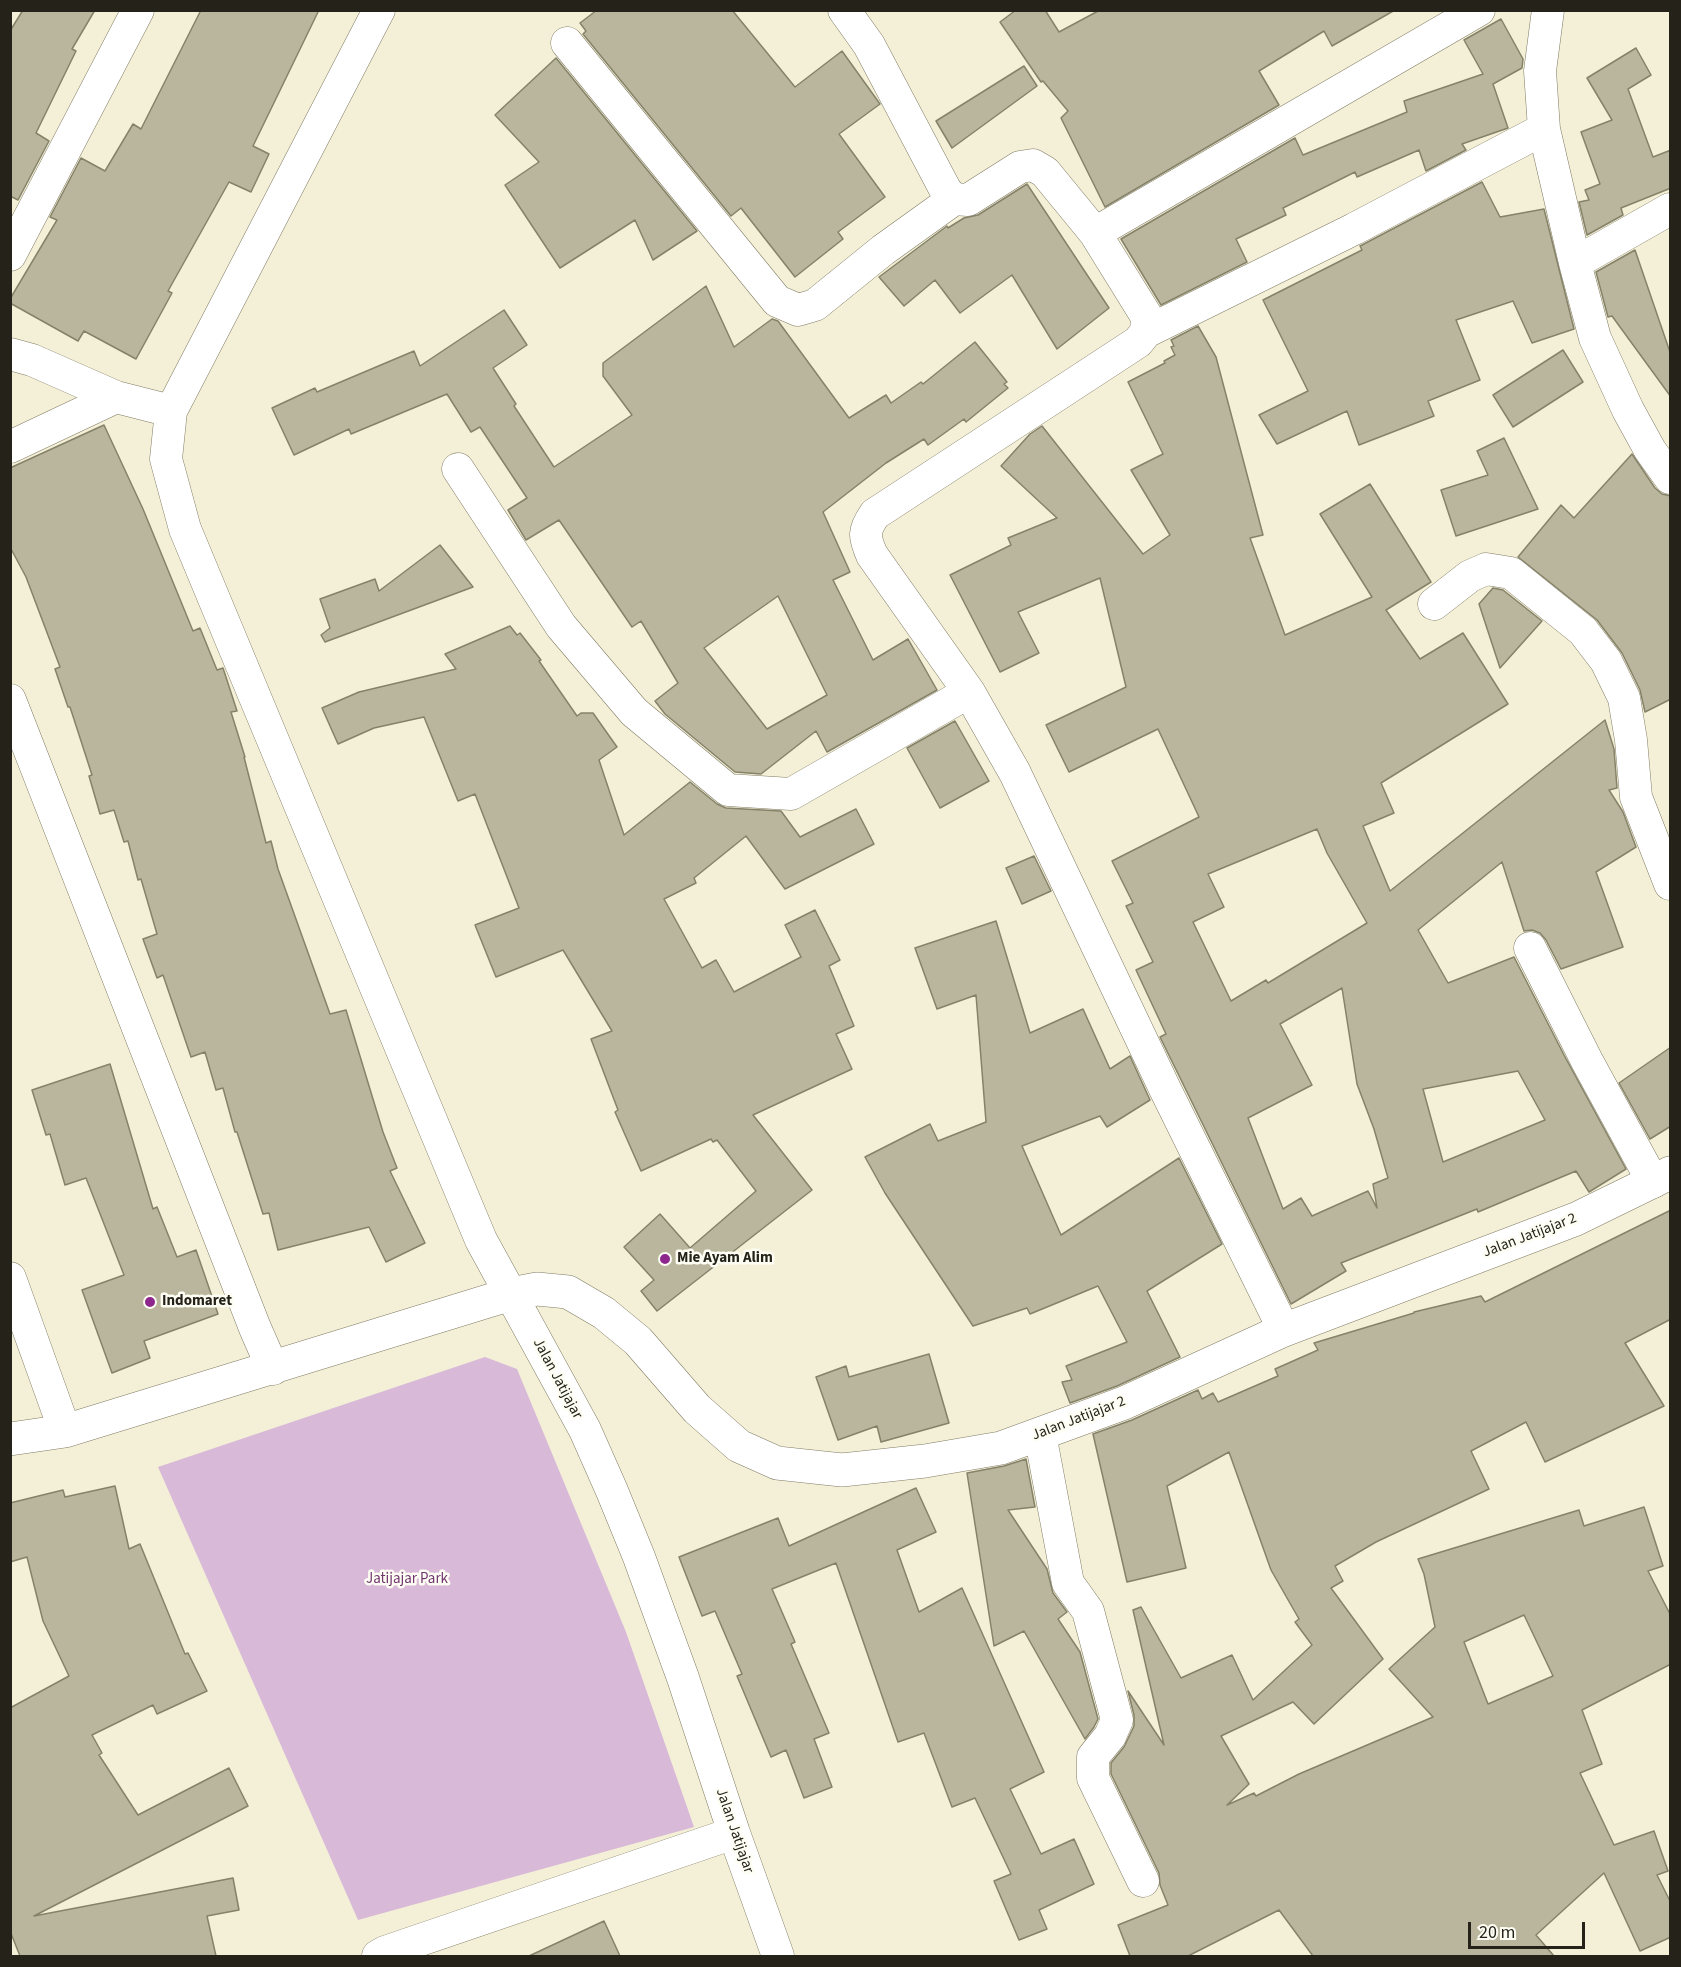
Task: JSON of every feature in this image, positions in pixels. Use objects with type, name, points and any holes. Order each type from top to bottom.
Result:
[{"type":"street","points":[[10,255],[138,10]]},
{"type":"street","points":[[10,354],[32,360],[116,397],[171,411],[379,10]]},
{"type":"street","points":[[844,10],[869,45],[946,191],[954,199]]},
{"type":"street","points":[[1095,233],[1479,10]]},
{"type":"street","points":[[1548,10],[1540,71],[1545,129],[1575,263],[1595,338],[1628,410],[1650,450],[1671,478]]},
{"type":"street","points":[[567,43],[777,301],[798,310],[815,305],[884,250],[954,199],[968,200],[1020,167],[1033,165],[1045,172],[1095,233],[1147,317],[1146,332]]},
{"type":"street","points":[[1284,1330],[1155,1068],[1015,773],[969,693],[872,555],[866,541],[866,527],[875,514],[1138,342],[1146,332],[1354,229],[1545,129]]},
{"type":"street","points":[[1575,263],[1671,209]]},
{"type":"street","points":[[10,447],[116,397]]},
{"type":"street","name":"Jalan Jatijajar","points":[[171,411],[166,459],[185,529],[481,1240],[585,1430],[612,1491],[639,1557],[683,1678],[734,1833],[778,1956]]},
{"type":"street","points":[[458,469],[561,626],[634,712],[728,790],[791,794],[969,693]]},
{"type":"street","points":[[1434,604],[1470,576],[1486,569],[1512,573],[1583,631],[1606,661],[1624,698],[1631,740],[1636,797],[1671,884]]},
{"type":"street","points":[[10,700],[273,1369]]},
{"type":"street","points":[[1530,948],[1587,1061],[1666,1176]]},
{"type":"street","name":"Jalan Jatijajar 2","points":[[511,1294],[537,1289],[568,1292],[604,1313],[638,1341],[697,1409],[739,1446],[777,1462],[842,1470],[925,1461],[1001,1448],[1124,1403],[1284,1330],[1576,1219],[1666,1176]]},
{"type":"street","points":[[10,1278],[65,1431]]},
{"type":"street","points":[[10,1439],[65,1431],[273,1369],[511,1294]]},
{"type":"street","points":[[1040,1434],[1068,1582],[1088,1611],[1117,1720],[1110,1736],[1094,1757],[1093,1778],[1143,1881]]},
{"type":"street","points":[[378,1956],[734,1833]]},
{"type":"green space","name":"Jatijajar Park","points":[[485,1357],[517,1369],[626,1632],[694,1827],[358,1920],[158,1467]]},
{"type":"building","points":[[23,10],[95,10],[72,49],[76,51],[36,133],[49,141],[18,200],[10,196],[10,31]]},
{"type":"building","points":[[201,10],[319,10],[253,146],[269,154],[251,192],[229,182],[168,291],[172,293],[136,359],[84,331],[78,341],[10,303],[10,299],[57,220],[50,217],[81,158],[105,171],[133,124],[141,129]]},
{"type":"building","points":[[597,10],[732,10],[795,87],[842,51],[880,104],[839,134],[885,197],[838,232],[843,239],[795,277],[741,208],[731,216],[583,34],[586,31],[580,23]]},
{"type":"building","points":[[1016,10],[1045,10],[1059,32],[1100,10],[1395,10],[1332,46],[1324,31],[1259,71],[1279,105],[1105,207],[1061,118],[1068,111],[1043,81],[1041,82],[1000,22]]},
{"type":"building","points":[[1501,19],[1523,59],[1522,68],[1493,84],[1508,128],[1462,144],[1466,150],[1426,171],[1419,150],[1357,177],[1355,172],[1283,208],[1286,215],[1236,239],[1247,262],[1161,305],[1121,239],[1295,138],[1303,155],[1407,112],[1404,101],[1483,74],[1464,40]]},
{"type":"building","points":[[1636,48],[1651,75],[1628,89],[1653,157],[1671,150],[1671,188],[1621,208],[1623,215],[1587,235],[1579,202],[1589,200],[1585,190],[1600,184],[1581,132],[1612,120],[1587,78]]},
{"type":"building","points":[[556,58],[697,231],[653,260],[635,220],[560,268],[505,185],[539,162],[495,115]]},
{"type":"building","points":[[1024,66],[1037,86],[952,148],[936,121]]},
{"type":"building","points":[[1482,182],[1500,217],[1544,209],[1574,329],[1532,343],[1513,301],[1456,320],[1480,380],[1428,401],[1434,416],[1359,445],[1347,411],[1277,444],[1259,415],[1308,391],[1263,300],[1362,250],[1360,246]]},
{"type":"building","points":[[1027,184],[1109,308],[1057,349],[1012,275],[960,313],[935,280],[904,306],[879,277],[947,226],[948,228],[964,218],[978,215]]},
{"type":"building","points":[[1635,250],[1671,355],[1671,397],[1612,316],[1608,317],[1596,272]]},
{"type":"building","points":[[706,286],[734,347],[772,319],[778,321],[849,418],[886,395],[891,403],[921,382],[923,384],[975,342],[1007,382],[1004,384],[1008,388],[966,422],[964,419],[928,445],[924,439],[886,463],[823,512],[850,572],[833,580],[873,660],[908,639],[937,690],[827,752],[816,731],[761,774],[735,772],[665,714],[655,701],[678,683],[641,621],[632,627],[559,520],[526,540],[508,510],[527,498],[480,427],[471,432],[447,394],[351,434],[349,429],[294,455],[272,408],[315,388],[317,392],[414,351],[420,366],[504,310],[527,345],[493,368],[516,404],[514,406],[554,467],[632,415],[603,376],[603,363]],"holes":[[[778,596],[827,695],[767,729],[704,648]]]},
{"type":"building","points":[[1198,326],[1216,357],[1263,535],[1250,538],[1285,635],[1372,597],[1320,514],[1370,484],[1431,582],[1386,610],[1420,659],[1463,633],[1508,704],[1381,783],[1394,813],[1363,826],[1390,891],[1605,720],[1614,749],[1617,788],[1609,790],[1623,812],[1636,847],[1596,872],[1623,947],[1561,969],[1540,933],[1532,930],[1524,931],[1502,862],[1418,930],[1448,983],[1514,957],[1626,1169],[1589,1192],[1576,1171],[1478,1212],[1477,1209],[1341,1263],[1346,1271],[1291,1304],[1160,1037],[1166,1034],[1136,970],[1153,962],[1126,906],[1133,903],[1112,861],[1199,817],[1158,729],[1069,772],[1046,725],[1126,687],[1100,578],[1018,612],[1039,653],[1000,672],[950,575],[1011,545],[1008,538],[1057,518],[1001,466],[1030,434],[1042,426],[1143,554],[1170,535],[1131,470],[1163,454],[1128,382],[1165,363],[1164,361],[1175,355],[1171,347],[1174,346],[1171,340]],"holes":[[[1317,829],[1327,853],[1367,923],[1268,983],[1266,980],[1231,1001],[1193,922],[1224,907],[1208,874]],[[1342,988],[1357,1084],[1374,1129],[1388,1178],[1373,1184],[1377,1208],[1368,1191],[1312,1216],[1301,1198],[1283,1209],[1248,1118],[1312,1085],[1280,1024]],[[1518,1071],[1545,1120],[1443,1162],[1423,1089]]]},
{"type":"building","points":[[1563,350],[1583,382],[1513,427],[1493,395]]},
{"type":"building","points":[[104,425],[143,509],[193,631],[200,628],[217,670],[223,668],[237,711],[231,712],[245,757],[266,843],[271,841],[278,869],[330,1014],[346,1010],[383,1132],[397,1168],[390,1171],[425,1243],[386,1262],[369,1227],[278,1250],[269,1213],[263,1214],[237,1132],[235,1132],[223,1088],[216,1090],[205,1052],[191,1057],[163,975],[157,978],[143,939],[157,934],[141,879],[138,880],[128,841],[124,842],[114,810],[100,814],[89,776],[92,775],[55,669],[60,667],[26,577],[10,547],[10,468]]},
{"type":"building","points":[[1504,438],[1538,509],[1456,536],[1441,490],[1488,475],[1477,451]]},
{"type":"building","points":[[1632,454],[1655,488],[1662,494],[1671,496],[1671,699],[1645,712],[1640,690],[1622,653],[1597,620],[1518,557],[1561,505],[1574,518]]},
{"type":"building","points":[[440,545],[473,587],[325,642],[321,635],[330,628],[320,599],[375,579],[379,591]]},
{"type":"building","points":[[1493,588],[1503,590],[1542,621],[1500,668],[1479,604]]},
{"type":"building","points":[[510,626],[517,635],[520,633],[541,660],[539,661],[577,716],[581,713],[593,713],[617,747],[599,760],[624,835],[690,782],[717,804],[726,808],[781,811],[800,837],[856,809],[874,844],[785,889],[746,836],[694,878],[696,883],[664,899],[702,968],[716,960],[734,992],[801,957],[785,925],[815,910],[840,960],[829,966],[854,1026],[836,1034],[852,1069],[753,1115],[812,1190],[657,1311],[641,1291],[654,1280],[624,1247],[660,1214],[690,1248],[756,1191],[717,1140],[713,1142],[711,1139],[641,1171],[615,1112],[618,1110],[591,1039],[612,1031],[563,950],[496,977],[475,925],[519,908],[475,794],[458,801],[424,717],[374,728],[338,744],[322,708],[359,692],[456,669],[445,654]]},
{"type":"building","points":[[955,721],[989,781],[940,808],[907,748]]},
{"type":"building","points":[[1034,856],[1051,891],[1022,904],[1006,868]]},
{"type":"building","points":[[996,921],[1030,1033],[1083,1009],[1110,1069],[1130,1056],[1150,1100],[1107,1127],[1100,1116],[1022,1146],[1061,1235],[1179,1158],[1222,1244],[1147,1291],[1180,1357],[1117,1386],[1070,1403],[1062,1382],[1072,1380],[1066,1366],[1127,1342],[1098,1286],[1030,1314],[1027,1308],[973,1326],[885,1193],[865,1157],[930,1124],[938,1141],[986,1122],[976,995],[937,1009],[915,948]]},
{"type":"building","points":[[1671,1047],[1671,1126],[1650,1139],[1619,1083]]},
{"type":"building","points":[[110,1064],[153,1209],[157,1207],[177,1257],[196,1250],[218,1314],[144,1341],[150,1358],[112,1373],[82,1290],[124,1275],[86,1178],[65,1185],[50,1134],[46,1135],[32,1090]]},
{"type":"building","points":[[1671,1210],[1671,1319],[1625,1343],[1664,1406],[1545,1462],[1526,1422],[1471,1451],[1489,1489],[1376,1542],[1335,1566],[1343,1581],[1331,1588],[1383,1659],[1314,1724],[1293,1702],[1221,1736],[1249,1784],[1227,1805],[1254,1793],[1256,1796],[1299,1774],[1433,1717],[1389,1669],[1435,1627],[1424,1574],[1418,1559],[1579,1510],[1584,1526],[1644,1507],[1663,1566],[1648,1571],[1671,1616],[1671,1664],[1582,1710],[1602,1764],[1580,1773],[1614,1845],[1654,1831],[1668,1871],[1657,1875],[1671,1903],[1671,1937],[1640,1951],[1604,1873],[1536,1935],[1554,1956],[1313,1956],[1279,1910],[1188,1956],[1130,1956],[1118,1925],[1168,1905],[1160,1885],[1159,1873],[1111,1774],[1111,1763],[1124,1747],[1134,1726],[1134,1715],[1128,1691],[1164,1745],[1133,1610],[1141,1607],[1181,1678],[1232,1655],[1253,1700],[1312,1645],[1295,1622],[1299,1619],[1271,1570],[1229,1452],[1167,1486],[1186,1568],[1127,1582],[1093,1434],[1132,1420],[1198,1390],[1202,1399],[1213,1393],[1218,1402],[1278,1376],[1275,1369],[1318,1350],[1314,1343],[1414,1312],[1481,1296],[1485,1302]],"holes":[[[1524,1615],[1553,1676],[1488,1704],[1464,1642]]]},
{"type":"building","points":[[929,1354],[949,1423],[881,1442],[877,1426],[838,1440],[816,1377],[846,1366],[849,1377]]},
{"type":"building","points":[[1026,1459],[1035,1507],[1008,1510],[1047,1569],[1053,1593],[1067,1612],[1058,1619],[1080,1652],[1098,1719],[1085,1739],[1024,1631],[994,1646],[967,1473]]},
{"type":"building","points":[[115,1486],[129,1549],[140,1544],[185,1654],[188,1653],[207,1691],[157,1714],[153,1705],[92,1735],[102,1753],[99,1755],[138,1815],[229,1768],[248,1806],[34,1916],[233,1878],[239,1910],[207,1916],[216,1956],[20,1956],[10,1931],[10,1708],[69,1676],[43,1621],[27,1557],[10,1562],[10,1503],[63,1490],[65,1497]]},
{"type":"building","points":[[916,1488],[936,1532],[897,1550],[919,1612],[962,1588],[1044,1772],[1010,1789],[1041,1854],[1074,1839],[1094,1884],[1039,1910],[1047,1929],[1019,1940],[994,1881],[1011,1874],[975,1798],[952,1807],[924,1733],[898,1742],[836,1563],[772,1589],[795,1642],[791,1644],[829,1733],[814,1739],[832,1787],[804,1798],[786,1750],[771,1757],[737,1676],[742,1674],[715,1611],[702,1616],[679,1557],[778,1518],[789,1546]]},
{"type":"building","points":[[604,1921],[620,1956],[529,1956]]},
{"type":"place","name":"Mie Ayam Alim","points":[[665,1259]]},
{"type":"place","name":"Indomaret","points":[[150,1302]]}]
